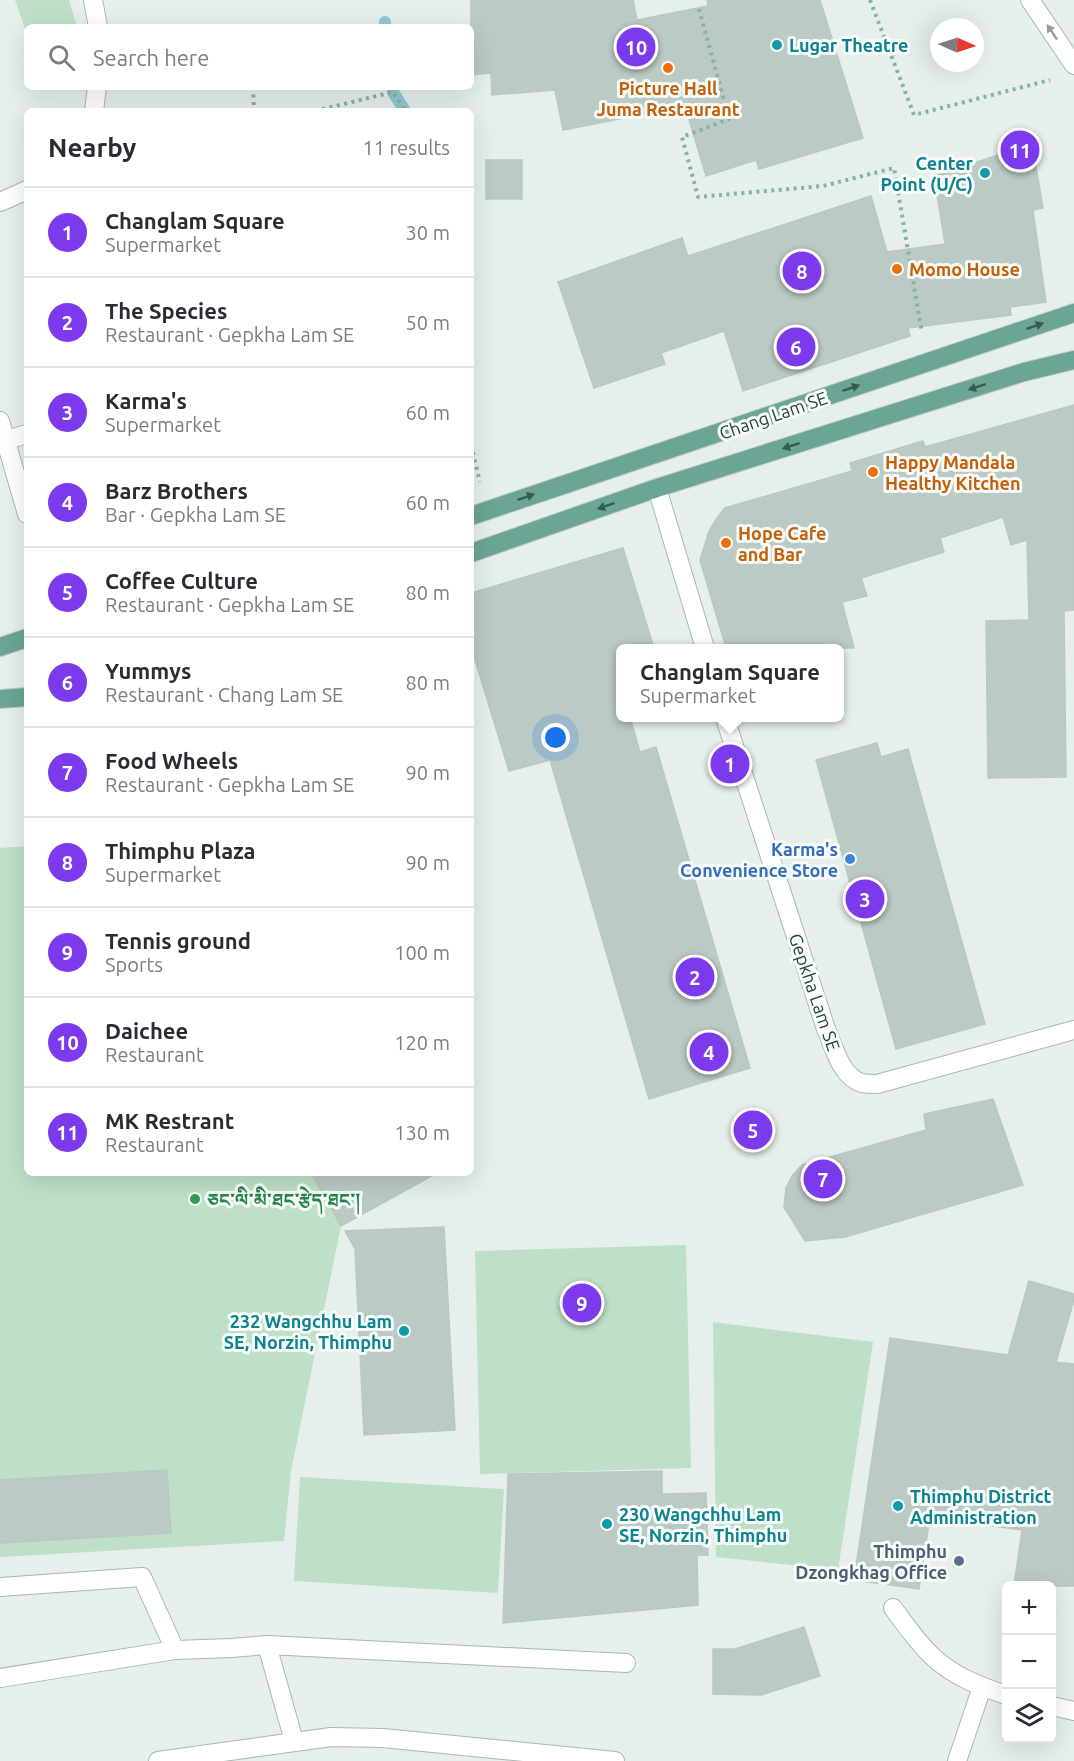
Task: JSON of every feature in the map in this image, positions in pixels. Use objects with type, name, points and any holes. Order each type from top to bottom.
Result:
[{"type":"main road","name":"Chang Lam SE","points":[[478,514],[1074,313]]},
{"type":"main road","name":"Chang Lam SE","points":[[474,552],[657,488],[1024,372],[1074,360]]},
{"type":"main road","points":[[0,647],[24,639]]},
{"type":"main road","points":[[0,699],[24,697]]},
{"type":"street","points":[[93,0],[97,24]]},
{"type":"street","points":[[1030,0],[1074,65]]},
{"type":"street","points":[[94,108],[97,90]]},
{"type":"street","points":[[0,202],[24,191]]},
{"type":"street","points":[[0,421],[3,441],[24,505]]},
{"type":"street","points":[[3,441],[24,435]]},
{"type":"street","points":[[657,488],[704,644]]},
{"type":"street","name":"Gepkha Lam SE","points":[[727,722],[826,1029],[849,1075],[862,1083],[877,1084],[1074,1030]]},
{"type":"street","points":[[0,1587],[142,1577],[175,1650]]},
{"type":"street","points":[[893,1608],[931,1656],[958,1676],[1002,1694]]},
{"type":"street","points":[[267,1645],[294,1741]]},
{"type":"street","points":[[0,1678],[175,1650],[267,1645],[626,1663]]},
{"type":"street","points":[[957,1761],[982,1687]]},
{"type":"street","points":[[1056,1707],[1074,1711]]},
{"type":"street","points":[[158,1761],[331,1737],[383,1738],[615,1761]]},
{"type":"path","points":[[870,0],[914,115],[1051,80]]},
{"type":"path","points":[[699,9],[729,119],[682,137],[698,198],[823,186],[894,168],[927,362]]},
{"type":"path","points":[[253,90],[254,108]]},
{"type":"path","points":[[327,108],[393,92],[403,108]]},
{"type":"path","points":[[474,457],[479,476],[478,514]]},
{"type":"green space","points":[[15,0],[69,0],[76,24],[24,24]]},
{"type":"green space","name":"ཅང་ལི་མི་ཐང་རྩེད་ཐང་།","points":[[24,846],[24,1176],[432,1176],[341,1226],[291,1471],[284,1541],[0,1557],[0,848]]},
{"type":"green space","points":[[686,1245],[691,1468],[480,1474],[475,1251]]},
{"type":"green space","points":[[713,1322],[873,1342],[838,1570],[716,1557]]},
{"type":"green space","points":[[300,1477],[504,1489],[498,1593],[294,1581]]},
{"type":"building","points":[[471,0],[633,0],[637,20],[708,6],[707,0],[820,0],[863,138],[759,169],[756,160],[706,176],[685,106],[563,130],[555,90],[492,95],[491,73],[474,75],[474,24],[471,24]]},
{"type":"building","points":[[1032,144],[1043,208],[1033,210],[1046,302],[1010,307],[1011,315],[908,328],[910,336],[743,391],[724,331],[661,353],[665,364],[594,388],[558,282],[682,238],[688,256],[871,196],[887,252],[945,244],[934,176]]},
{"type":"building","points":[[486,160],[522,160],[522,199],[486,199]]},
{"type":"building","points":[[1074,405],[1074,610],[1064,611],[1066,777],[988,778],[986,621],[1029,620],[1027,540],[1011,545],[1003,517],[940,538],[944,552],[861,578],[867,596],[842,602],[854,648],[844,648],[844,644],[725,644],[700,560],[709,531],[725,508],[852,471],[850,463],[923,441],[925,447]]},
{"type":"building","points":[[623,548],[653,644],[616,644],[616,722],[631,722],[640,752],[656,747],[750,1068],[649,1099],[550,760],[509,771],[474,657],[474,592]]},
{"type":"building","points":[[877,743],[881,757],[908,749],[985,1024],[896,1049],[816,760]]},
{"type":"building","points":[[993,1099],[1023,1185],[845,1237],[805,1241],[784,1207],[786,1188],[792,1176],[802,1165],[926,1130],[924,1114]]},
{"type":"building","points":[[313,1176],[432,1176],[341,1226]]},
{"type":"building","name":"232 Wangchhu Lam SE, Norzin, Thimphu","points":[[444,1227],[455,1430],[364,1435],[355,1249],[345,1231]]},
{"type":"building","name":"Thimphu District Administration","points":[[1029,1281],[1074,1294],[1056,1362],[1074,1364],[1074,1586],[1056,1586],[1056,1581],[1015,1581],[1022,1530],[930,1517],[919,1589],[854,1580],[890,1338],[1008,1355]]},
{"type":"building","points":[[167,1470],[171,1533],[0,1543],[0,1480]]},
{"type":"building","name":"230 Wangchhu Lam SE, Norzin, Thimphu","points":[[662,1471],[662,1494],[706,1493],[708,1555],[697,1555],[698,1605],[503,1623],[508,1474]]},
{"type":"building","points":[[804,1627],[820,1676],[761,1695],[713,1694],[713,1649],[735,1649]]},
{"type":"waterway","points":[[393,90],[403,108]]},
{"type":"place","name":"Lugar Theatre","points":[[777,45]]},
{"type":"place","name":"Daichee","points":[[636,47]]},
{"type":"place","name":"Picture Hall Juma Restaurant","points":[[668,68]]},
{"type":"place","name":"MK Restrant","points":[[1020,150]]},
{"type":"place","name":"Center Point (U/C)","points":[[985,173]]},
{"type":"place","name":"Momo House","points":[[897,269]]},
{"type":"place","name":"Thimphu Plaza","points":[[802,271]]},
{"type":"place","name":"Yummys","points":[[796,347]]},
{"type":"place","name":"Happy Mandala Healthy Kitchen","points":[[873,472]]},
{"type":"place","name":"Hope Cafe and Bar","points":[[726,543]]},
{"type":"place","name":"Changlam Square","points":[[730,764]]},
{"type":"place","name":"Karma's Convenience Store","points":[[850,859]]},
{"type":"place","name":"Karma's","points":[[865,899]]},
{"type":"place","name":"The Species","points":[[695,977]]},
{"type":"place","name":"Barz Brothers","points":[[709,1052]]},
{"type":"place","name":"Coffee Culture","points":[[753,1130]]},
{"type":"place","name":"Food Wheels","points":[[823,1179]]},
{"type":"place","name":"ཅང་ལི་མི་ཐང་རྩེད་ཐང་།","points":[[195,1199]]},
{"type":"place","name":"Tennis ground","points":[[582,1303]]},
{"type":"place","name":"232 Wangchhu Lam SE, Norzin, Thimphu","points":[[404,1331]]},
{"type":"place","name":"Thimphu District Administration","points":[[898,1506]]},
{"type":"place","name":"230 Wangchhu Lam SE, Norzin, Thimphu","points":[[607,1524]]},
{"type":"place","name":"Thimphu Dzongkhag Office","points":[[959,1561]]}]
